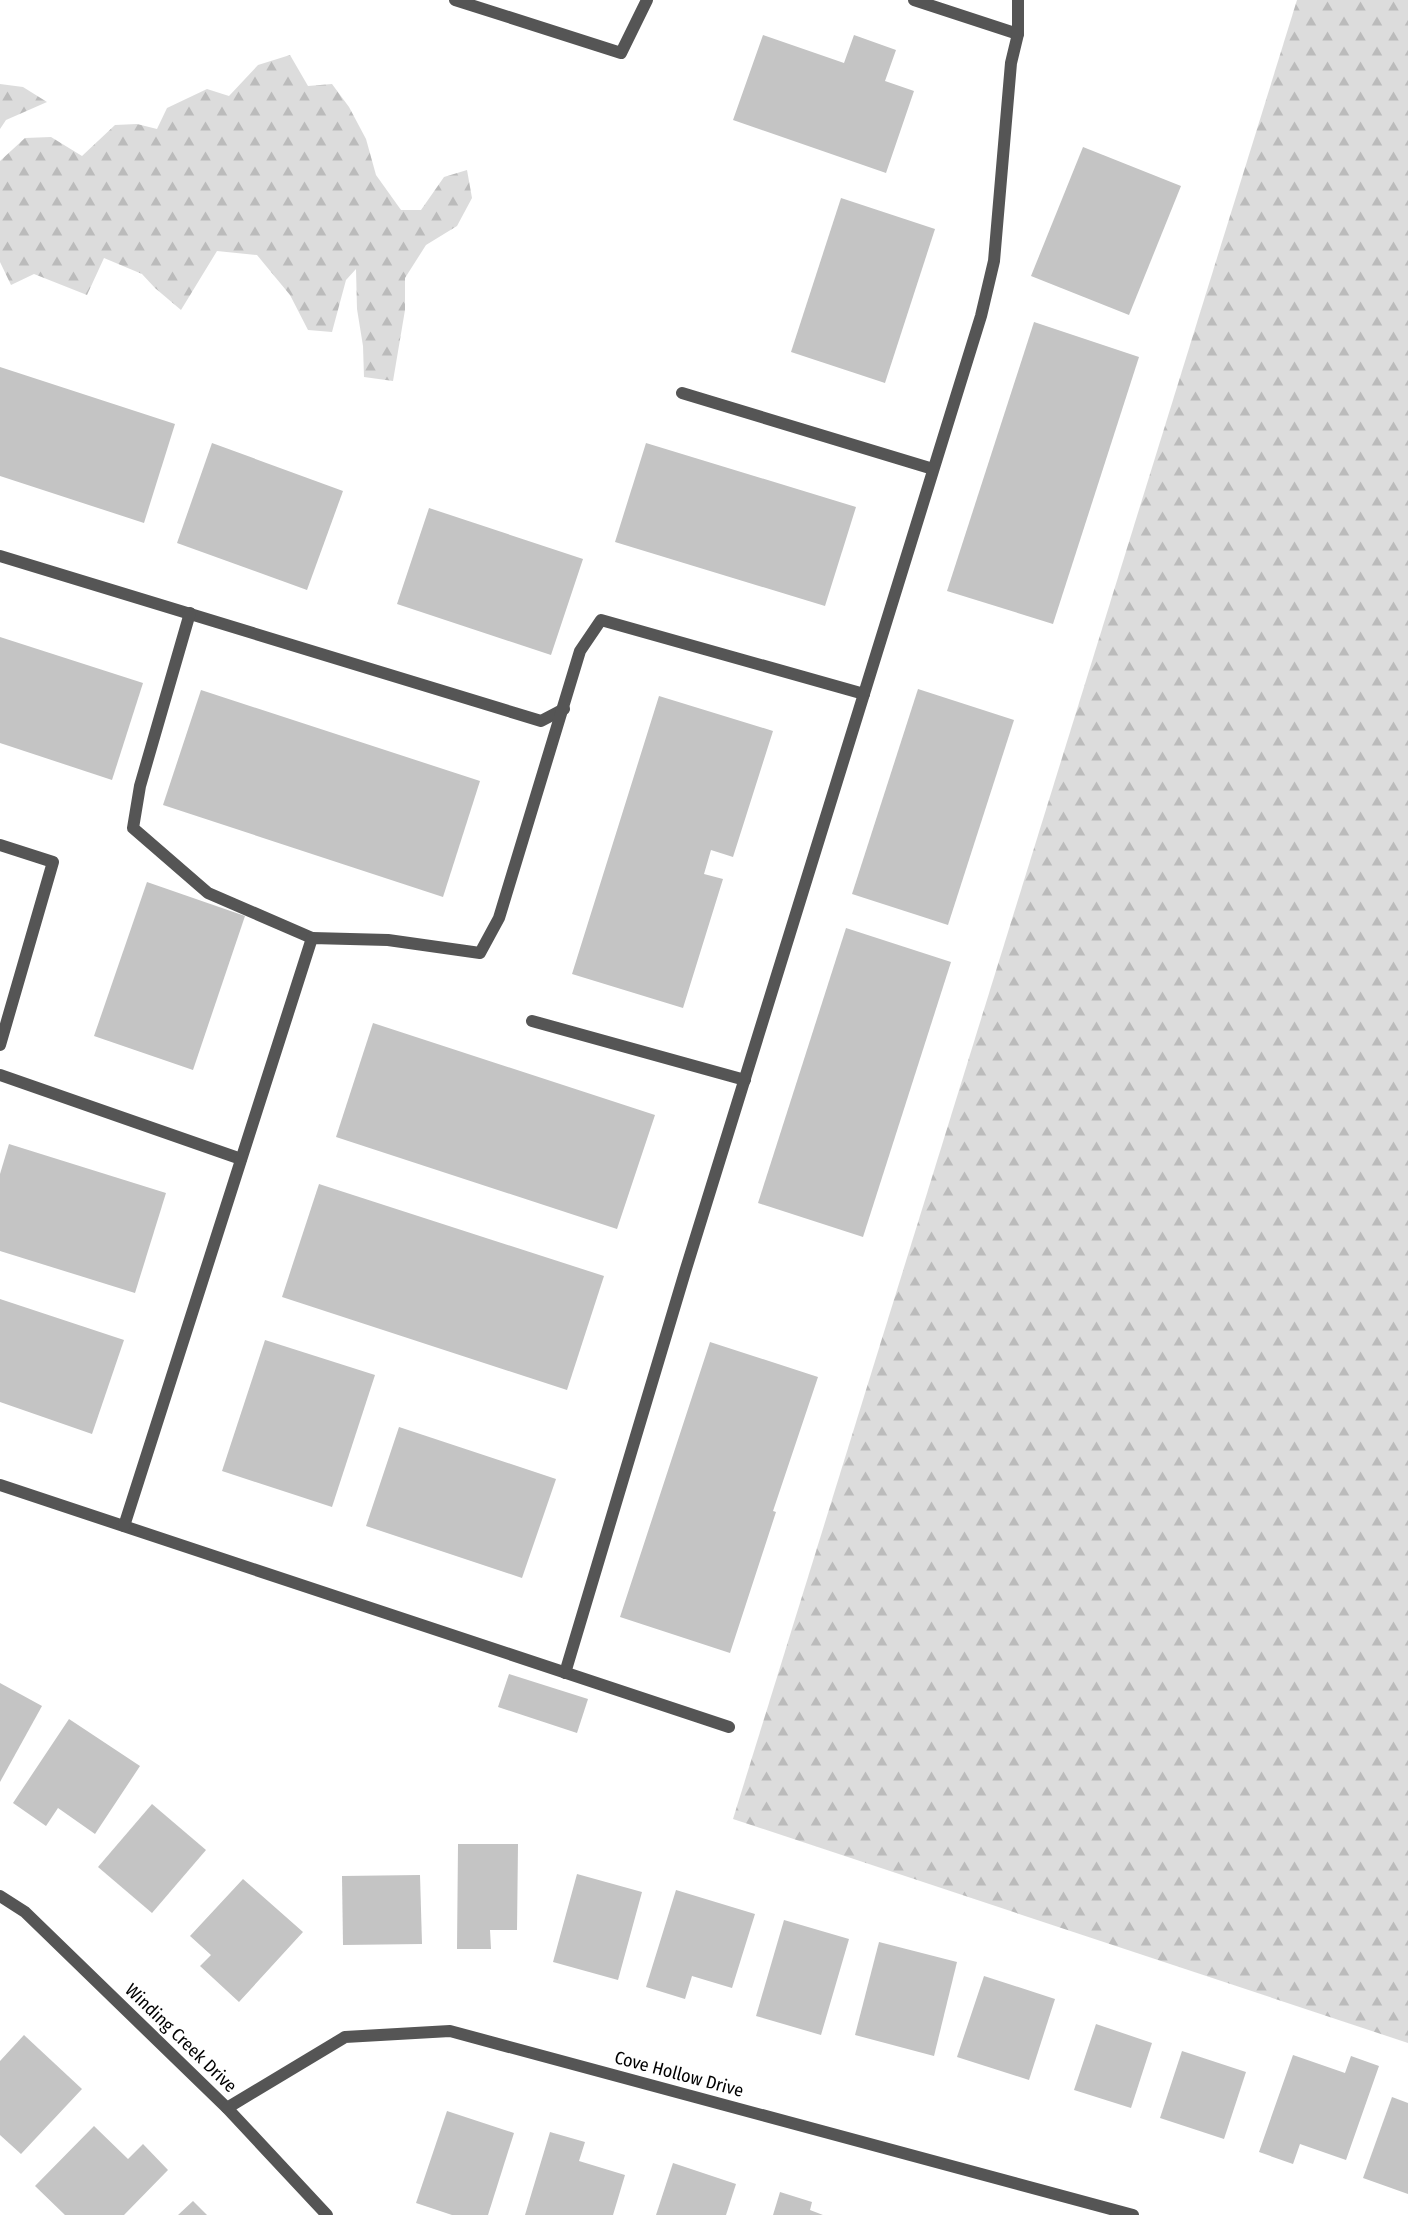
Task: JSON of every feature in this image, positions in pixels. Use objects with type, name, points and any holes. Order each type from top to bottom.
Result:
[{"type":"street","points":[[455,0],[621,53],[647,0]]},
{"type":"street","points":[[914,0],[1018,34]]},
{"type":"street","points":[[565,1673],[981,316],[994,261],[1011,63],[1018,34],[1017,0]]},
{"type":"street","points":[[682,393],[933,469]]},
{"type":"street","points":[[0,556],[541,721],[564,709]]},
{"type":"street","points":[[190,614],[140,786],[133,828],[208,893],[312,938],[388,940],[480,953],[499,918],[580,651],[601,620],[864,694]]},
{"type":"street","points":[[0,845],[53,862],[0,1045]]},
{"type":"street","points":[[124,1526],[312,938]]},
{"type":"street","points":[[532,1021],[745,1080]]},
{"type":"street","points":[[0,1075],[241,1159]]},
{"type":"street","points":[[0,1485],[729,1727]]},
{"type":"street","name":"Winding Creek Drive","points":[[0,1896],[25,1912],[227,2108],[327,2215]]},
{"type":"street","name":"Cove Hollow Drive","points":[[227,2108],[345,2037],[450,2031],[1133,2215]]},
{"type":"green space","points":[[1297,0],[1408,0],[1408,2043],[733,1819]]},
{"type":"green space","points":[[290,55],[308,86],[332,84],[349,107],[366,139],[376,175],[401,210],[421,210],[444,177],[467,170],[472,198],[457,226],[426,245],[405,278],[405,310],[393,381],[364,377],[363,346],[357,309],[356,269],[346,280],[332,332],[308,330],[290,295],[257,255],[217,251],[181,310],[142,274],[104,258],[87,295],[34,274],[11,285],[0,262],[0,161],[25,138],[51,137],[82,156],[115,125],[137,124],[157,129],[167,108],[207,89],[229,96],[258,65]]},
{"type":"green space","points":[[0,84],[23,87],[47,102],[6,120],[0,129]]},
{"type":"building","points":[[763,35],[844,63],[854,35],[896,50],[885,81],[914,91],[886,173],[733,120]]},
{"type":"building","points":[[1083,147],[1181,186],[1129,315],[1031,276]]},
{"type":"building","points":[[841,198],[935,229],[885,383],[791,352]]},
{"type":"building","points":[[1034,322],[1139,357],[1053,624],[947,591]]},
{"type":"building","points":[[0,367],[175,424],[144,523],[0,476]]},
{"type":"building","points":[[212,443],[343,491],[307,590],[177,543]]},
{"type":"building","points":[[646,443],[856,507],[825,606],[615,542]]},
{"type":"building","points":[[429,508],[583,559],[551,655],[397,604]]},
{"type":"building","points":[[0,637],[143,683],[112,780],[0,743]]},
{"type":"building","points":[[918,689],[1014,720],[948,925],[852,894]]},
{"type":"building","points":[[201,690],[480,781],[443,897],[163,805]]},
{"type":"building","points":[[659,696],[773,731],[733,857],[711,850],[704,874],[723,879],[683,1008],[572,974]]},
{"type":"building","points":[[147,882],[245,916],[193,1070],[94,1036]]},
{"type":"building","points":[[846,928],[951,962],[863,1237],[758,1203]]},
{"type":"building","points":[[373,1023],[655,1115],[617,1229],[336,1137]]},
{"type":"building","points":[[9,1144],[166,1193],[135,1293],[0,1251],[0,1174]]},
{"type":"building","points":[[319,1184],[604,1276],[567,1390],[282,1297]]},
{"type":"building","points":[[0,1299],[124,1340],[92,1434],[0,1402]]},
{"type":"building","points":[[265,1340],[375,1375],[332,1507],[222,1471]]},
{"type":"building","points":[[710,1342],[818,1377],[773,1511],[776,1512],[730,1653],[620,1617]]},
{"type":"building","points":[[399,1427],[556,1479],[522,1578],[366,1526]]},
{"type":"building","points":[[509,1674],[588,1699],[577,1733],[498,1707]]},
{"type":"building","points":[[0,1683],[42,1706],[0,1782]]},
{"type":"building","points":[[69,1719],[140,1766],[95,1834],[58,1808],[46,1826],[13,1803]]},
{"type":"building","points":[[152,1804],[206,1850],[152,1913],[98,1867]]},
{"type":"building","points":[[458,1844],[518,1844],[517,1930],[490,1930],[491,1949],[457,1949]]},
{"type":"building","points":[[577,1874],[642,1892],[618,1980],[553,1962]]},
{"type":"building","points":[[420,1875],[422,1944],[343,1945],[342,1876]]},
{"type":"building","points":[[243,1879],[303,1932],[239,2002],[200,1966],[211,1955],[190,1936]]},
{"type":"building","points":[[676,1890],[755,1914],[732,1988],[692,1976],[685,1999],[646,1987]]},
{"type":"building","points":[[784,1920],[849,1939],[821,2035],[756,2016]]},
{"type":"building","points":[[879,1942],[957,1962],[934,2056],[855,2035]]},
{"type":"building","points":[[984,1976],[1055,1999],[1029,2080],[957,2057]]},
{"type":"building","points":[[1096,2024],[1152,2043],[1131,2108],[1074,2090]]},
{"type":"building","points":[[24,2035],[82,2089],[21,2154],[0,2135],[0,2061]]},
{"type":"building","points":[[1182,2051],[1246,2072],[1224,2139],[1160,2118]]},
{"type":"building","points":[[1293,2055],[1345,2073],[1351,2056],[1379,2066],[1346,2160],[1300,2144],[1293,2164],[1259,2152]]},
{"type":"building","points":[[1392,2097],[1408,2103],[1408,2194],[1363,2178]]},
{"type":"building","points":[[447,2111],[514,2133],[488,2215],[452,2215],[416,2203]]},
{"type":"building","points":[[94,2126],[128,2159],[143,2144],[168,2170],[124,2215],[65,2215],[35,2186]]},
{"type":"building","points":[[550,2132],[585,2142],[579,2161],[625,2175],[613,2215],[525,2215]]},
{"type":"building","points":[[673,2163],[736,2184],[726,2215],[656,2215]]},
{"type":"building","points":[[780,2192],[812,2202],[810,2210],[823,2215],[773,2215]]},
{"type":"building","points":[[193,2201],[207,2215],[178,2215]]}]
